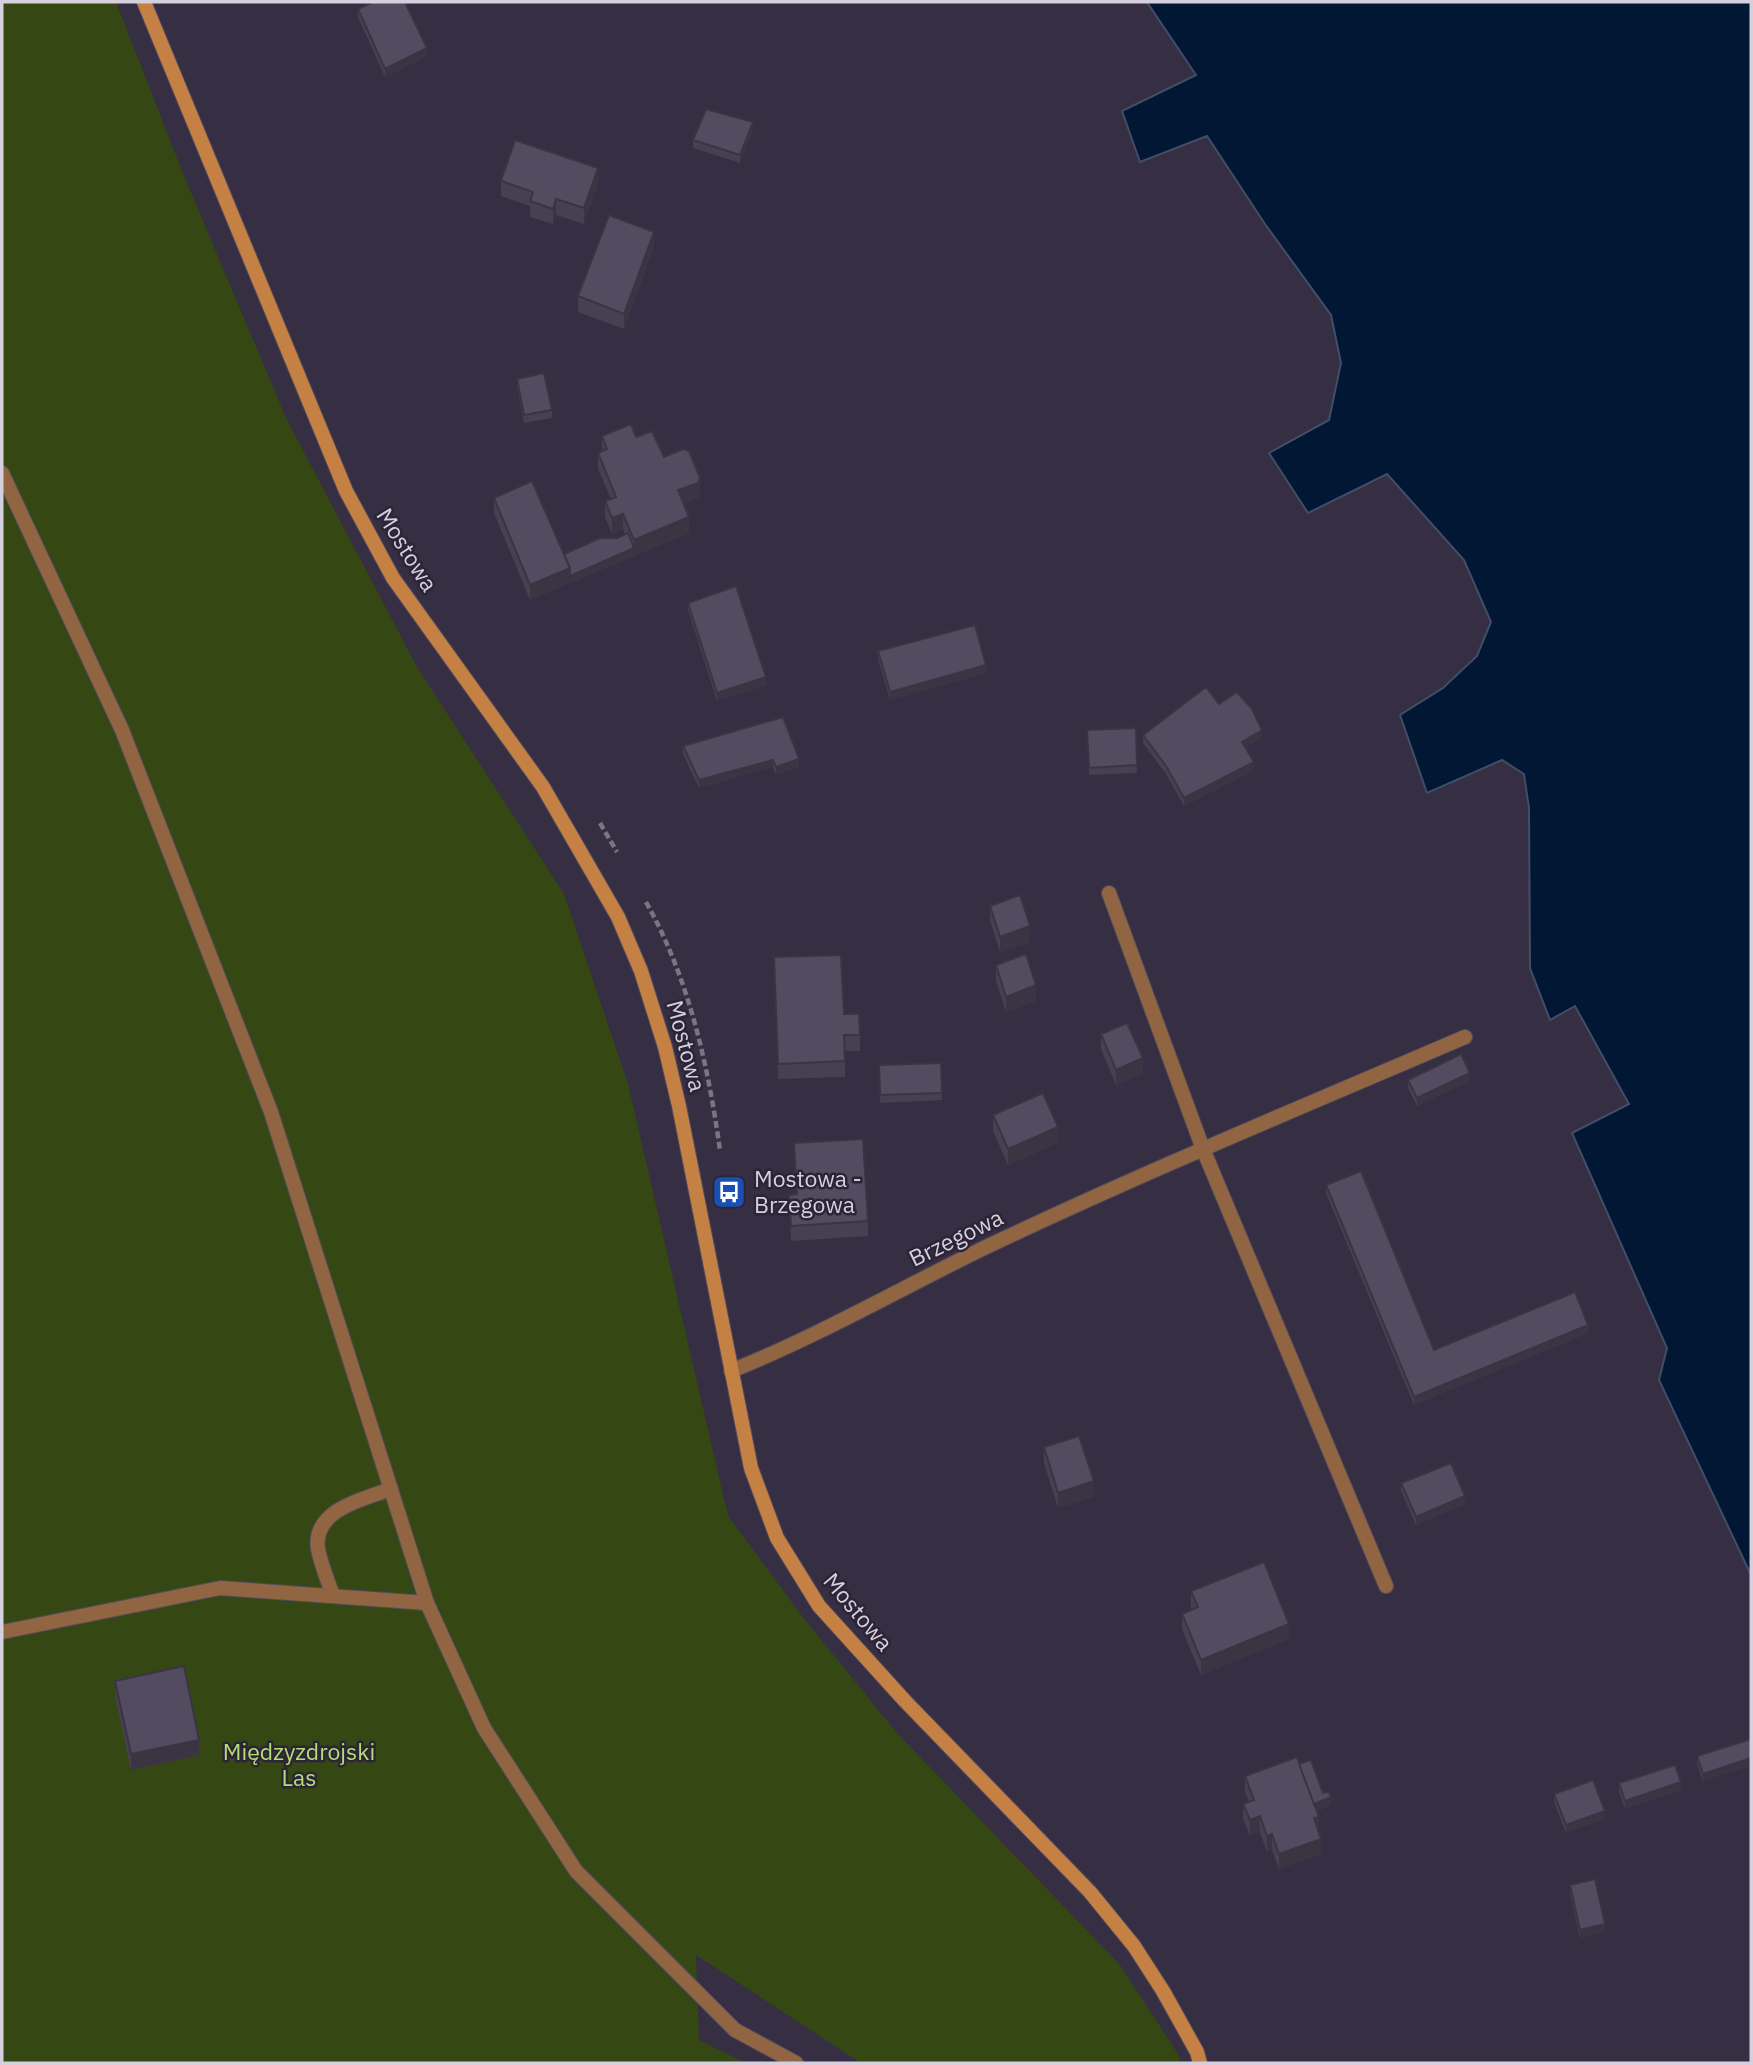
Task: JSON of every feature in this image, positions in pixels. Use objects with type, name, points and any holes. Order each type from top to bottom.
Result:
[{"type":"street","name":"Mostowa","points":[[144,2],[346,491],[367,533],[393,578],[543,787],[618,917],[637,960],[665,1047],[751,1468],[777,1538],[819,1606],[905,1701],[1090,1892],[1134,1946],[1163,1991],[1200,2063]]},
{"type":"street","points":[[2,473],[122,730],[271,1112],[428,1604],[484,1728],[576,1871],[735,2030],[796,2063]]},
{"type":"street","points":[[1109,893],[1203,1149],[1386,1586]]},
{"type":"street","name":"Brzegowa","points":[[731,1371],[789,1347],[984,1248],[1203,1149],[1465,1037]]},
{"type":"street","points":[[333,1596],[318,1547],[321,1526],[337,1511],[391,1489]]},
{"type":"street","points":[[2,1632],[220,1588],[428,1604]]},
{"type":"green space","name":"Międzyzdrojski Las","points":[[2,2],[116,2],[184,176],[286,418],[417,667],[564,894],[628,1084],[728,1516],[802,1616],[896,1732],[1120,1965],[1178,2054],[1181,2063],[861,2063],[696,1955],[699,2040],[746,2063],[2,2063]]},
{"type":"water","points":[[1147,2],[1751,2],[1751,1575],[1659,1380],[1667,1348],[1572,1133],[1629,1104],[1575,1006],[1550,1020],[1530,968],[1529,808],[1524,774],[1502,760],[1427,793],[1400,715],[1443,688],[1477,656],[1491,622],[1464,560],[1387,474],[1308,513],[1269,453],[1329,420],[1341,363],[1331,315],[1265,224],[1207,136],[1140,162],[1122,111],[1196,75]]},
{"type":"building","points":[[373,2],[405,2],[427,48],[385,69],[358,9]]},
{"type":"building","points":[[706,109],[753,122],[740,155],[693,140]]},
{"type":"building","points":[[515,140],[598,168],[584,208],[556,199],[553,209],[530,201],[533,192],[501,181]]},
{"type":"building","points":[[609,215],[654,232],[624,314],[578,296]]},
{"type":"building","points":[[544,373],[552,410],[524,415],[517,379]]},
{"type":"building","points":[[631,424],[636,437],[652,431],[664,457],[683,449],[689,451],[700,478],[698,483],[678,490],[689,517],[634,540],[623,514],[612,518],[605,501],[616,497],[598,453],[607,449],[602,436]]},
{"type":"building","points":[[532,481],[570,568],[530,585],[494,498]]},
{"type":"building","points":[[628,533],[634,548],[570,576],[570,568],[564,554],[600,538],[617,538]]},
{"type":"building","points":[[736,586],[766,677],[717,693],[688,603]]},
{"type":"building","points":[[975,625],[986,665],[890,692],[878,651]]},
{"type":"building","points":[[1206,687],[1219,704],[1237,692],[1252,709],[1262,730],[1242,742],[1254,762],[1184,798],[1166,766],[1143,735]]},
{"type":"building","points":[[783,717],[799,759],[776,767],[773,760],[699,780],[683,746]]},
{"type":"building","points":[[1136,728],[1137,765],[1089,768],[1087,730]]},
{"type":"building","points":[[1020,895],[1030,926],[1000,937],[990,906]]},
{"type":"building","points":[[1026,954],[1036,985],[1006,997],[996,965]]},
{"type":"building","points":[[841,955],[844,1014],[859,1014],[860,1035],[844,1035],[845,1061],[778,1064],[774,957]]},
{"type":"building","points":[[1127,1023],[1143,1058],[1116,1070],[1101,1034]]},
{"type":"building","points":[[1461,1054],[1470,1073],[1417,1098],[1408,1080]]},
{"type":"building","points":[[941,1063],[942,1093],[880,1095],[879,1065]]},
{"type":"building","points":[[1043,1093],[1058,1127],[1008,1149],[993,1115]]},
{"type":"building","points":[[863,1139],[868,1221],[791,1226],[789,1195],[797,1194],[794,1143]]},
{"type":"building","points":[[1361,1171],[1434,1350],[1575,1292],[1588,1325],[1414,1397],[1326,1185]]},
{"type":"building","points":[[1079,1436],[1094,1481],[1058,1493],[1044,1447]]},
{"type":"building","points":[[1451,1463],[1465,1496],[1416,1517],[1401,1483]]},
{"type":"building","points":[[1264,1562],[1289,1624],[1201,1660],[1182,1614],[1198,1607],[1191,1591]]},
{"type":"building","points":[[184,1666],[199,1740],[131,1754],[115,1681]]},
{"type":"building","points":[[1751,1739],[1751,1758],[1703,1774],[1697,1756]]},
{"type":"building","points":[[1297,1757],[1319,1817],[1314,1818],[1321,1839],[1279,1854],[1272,1834],[1267,1836],[1260,1816],[1250,1820],[1243,1804],[1254,1800],[1245,1776]]},
{"type":"building","points":[[1311,1760],[1323,1793],[1329,1792],[1331,1797],[1314,1804],[1299,1764]]},
{"type":"building","points":[[1675,1765],[1681,1782],[1625,1801],[1619,1783]]},
{"type":"building","points":[[1593,1780],[1605,1811],[1566,1825],[1554,1794]]},
{"type":"building","points":[[1595,1879],[1605,1924],[1580,1930],[1570,1885]]},
{"type":"place","name":"Mostowa - Brzegowa","points":[[729,1192]]}]
